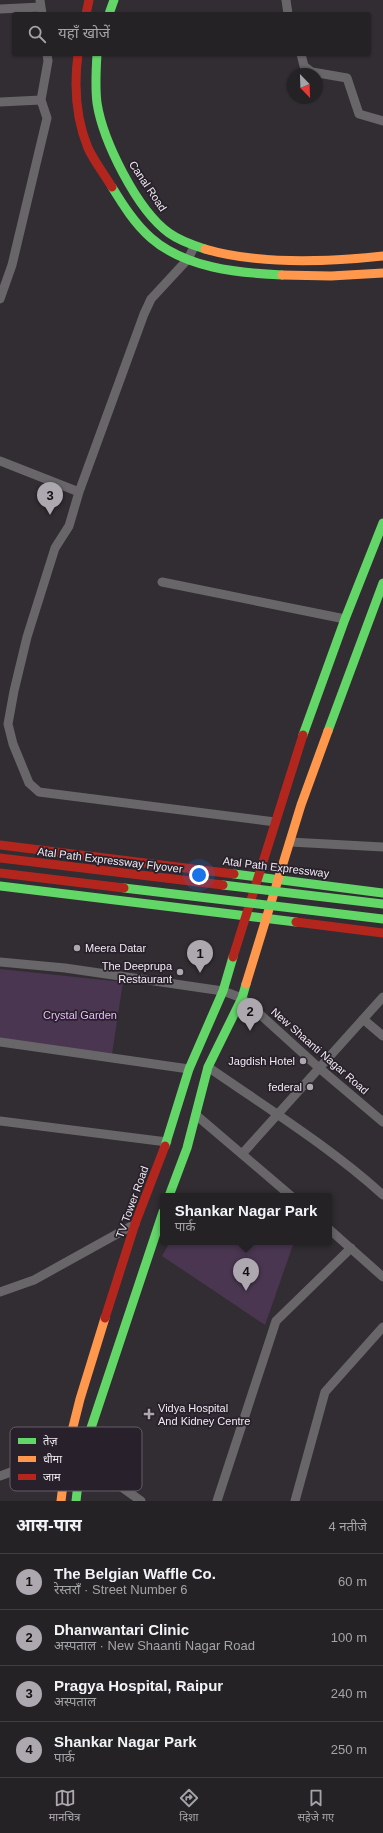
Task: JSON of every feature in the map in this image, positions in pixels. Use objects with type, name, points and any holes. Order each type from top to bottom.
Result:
[{"type":"main road","points":[[86,12],[89,0]]},
{"type":"main road","points":[[110,12],[114,0]]},
{"type":"main road","points":[[77,56],[75,65],[76,85],[81,118],[89,149],[136,223],[161,247],[206,266],[250,273],[347,275],[383,273]]},
{"type":"main road","name":"Canal Road","points":[[97,56],[94,81],[102,129],[118,163],[151,216],[170,233],[194,247],[233,256],[285,259],[357,260],[383,256]]},
{"type":"main road","name":"TV Tower Road","points":[[74,1427],[80,1399],[135,1224],[167,1142],[189,1069],[223,990],[247,917],[282,799],[345,619],[383,523]]},
{"type":"main road","points":[[170,1193],[196,1115],[208,1067],[242,998],[302,805],[383,583]]},
{"type":"main road","points":[[282,799],[302,805]]},
{"type":"main road","name":"Atal Path Expressway","points":[[0,845],[383,893]]},
{"type":"main road","name":"Atal Path Expressway Flyover","points":[[0,858],[383,904]]},
{"type":"main road","points":[[0,873],[383,919]]},
{"type":"main road","points":[[0,886],[383,933]]},
{"type":"main road","points":[[91,1427],[160,1221]]},
{"type":"main road","name":"TV Tower Road","points":[[61,1501],[62,1491]]},
{"type":"main road","points":[[76,1501],[77,1491]]},
{"type":"street","points":[[286,0],[288,12]]},
{"type":"street","points":[[0,9],[41,7]]},
{"type":"street","points":[[0,299],[12,265],[47,118],[41,100],[48,61],[47,56]]},
{"type":"street","points":[[302,56],[304,66],[312,72],[347,78],[359,114],[383,121]]},
{"type":"street","points":[[0,102],[41,100]]},
{"type":"street","points":[[194,247],[188,259],[151,299],[144,314],[79,492],[69,526],[55,548],[27,637],[8,724],[13,744],[29,782],[39,792],[275,822]]},
{"type":"street","points":[[0,461],[79,492]]},
{"type":"street","points":[[162,582],[345,619]]},
{"type":"street","points":[[290,842],[383,847]]},
{"type":"street","name":"New Shaanti Nagar Road","points":[[0,962],[65,968],[223,990],[242,998],[318,1067],[383,1122]]},
{"type":"street","points":[[242,1154],[318,1067],[383,997]]},
{"type":"street","points":[[363,1019],[383,1036]]},
{"type":"street","points":[[0,1042],[189,1069]]},
{"type":"street","points":[[208,1067],[278,1114],[367,1180],[383,1195]]},
{"type":"street","points":[[196,1115],[288,1193]]},
{"type":"street","points":[[0,1121],[167,1142]]},
{"type":"street","points":[[0,1292],[34,1280],[135,1224]]},
{"type":"street","points":[[332,1232],[383,1276]]},
{"type":"street","points":[[217,1501],[276,1321],[351,1248]]},
{"type":"street","points":[[295,1501],[325,1392],[381,1334]]},
{"type":"street","points":[[0,1476],[10,1472]]},
{"type":"street","points":[[127,1491],[141,1501]]},
{"type":"green space","name":"Crystal Garden","points":[[0,969],[123,982],[112,1054],[0,1042]]},
{"type":"green space","points":[[168,1245],[293,1245],[265,1325],[162,1256]]},
{"type":"traffic: fast","points":[[110,12],[114,0]]},
{"type":"traffic: fast","points":[[97,56],[97,103],[106,136],[123,174],[145,208],[169,233],[177,238],[205,249]]},
{"type":"traffic: fast","points":[[112,187],[120,201],[145,233],[165,248],[180,256],[213,267],[248,273],[282,275]]},
{"type":"traffic: fast","points":[[303,735],[345,619],[383,523]]},
{"type":"traffic: fast","points":[[328,731],[383,583]]},
{"type":"traffic: fast","points":[[234,874],[383,893]]},
{"type":"traffic: fast","points":[[223,885],[383,904]]},
{"type":"traffic: fast","points":[[0,886],[296,922]]},
{"type":"traffic: fast","points":[[124,888],[383,919]]},
{"type":"traffic: fast","points":[[165,1146],[189,1069],[223,991],[233,957]]},
{"type":"traffic: fast","points":[[170,1193],[187,1148],[208,1067],[242,998],[246,984]]},
{"type":"traffic: fast","points":[[91,1427],[160,1221]]},
{"type":"traffic: fast","points":[[76,1501],[77,1491]]},
{"type":"traffic: slow","points":[[205,249],[248,258],[293,261],[339,260],[383,256]]},
{"type":"traffic: slow","points":[[282,275],[331,276],[383,273]]},
{"type":"traffic: slow","points":[[246,984],[301,805],[328,731]]},
{"type":"traffic: slow","points":[[73,1427],[105,1318]]},
{"type":"traffic: slow","points":[[61,1501],[62,1491]]},
{"type":"traffic: jam","points":[[86,12],[89,0]]},
{"type":"traffic: jam","points":[[78,56],[76,90],[84,137],[90,153],[112,187]]},
{"type":"traffic: jam","points":[[233,957],[303,735]]},
{"type":"traffic: jam","points":[[0,845],[234,874]]},
{"type":"traffic: jam","points":[[0,858],[223,885]]},
{"type":"traffic: jam","points":[[0,873],[124,888]]},
{"type":"traffic: jam","points":[[296,922],[383,933]]},
{"type":"traffic: jam","points":[[105,1318],[135,1224],[165,1146]]},
{"type":"place","name":"Pragya Hospital, Raipur","points":[[50,515]]},
{"type":"place","name":"Meera Datar","points":[[77,948]]},
{"type":"place","name":"The Deeprupa Restaurant","points":[[180,972]]},
{"type":"place","name":"The Belgian Waffle Co.","points":[[200,973]]},
{"type":"place","name":"Dhanwantari Clinic","points":[[250,1031]]},
{"type":"place","name":"Jagdish Hotel","points":[[303,1061]]},
{"type":"place","name":"federal","points":[[310,1087]]},
{"type":"place","name":"Shankar Nagar Park","points":[[246,1291]]},
{"type":"place","name":"Vidya Hospital And Kidney Centre","points":[[149,1414]]}]
